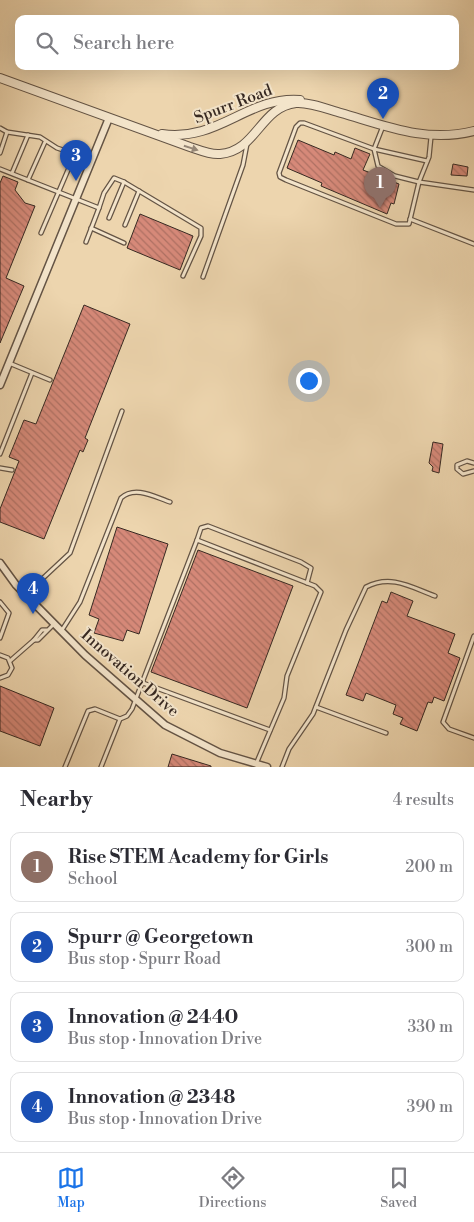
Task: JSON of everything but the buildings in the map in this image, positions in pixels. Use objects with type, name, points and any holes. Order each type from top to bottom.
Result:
[{"type":"street","name":"Spurr Road","points":[[0,78],[190,148],[218,155],[232,152],[248,144],[267,118],[285,106],[296,103],[330,110],[431,137],[474,131]]},
{"type":"street","name":"Spurr Road","points":[[145,131],[180,136],[196,134],[225,124],[266,103],[284,99],[306,100],[330,110]]},
{"type":"street","points":[[0,384],[109,118]]},
{"type":"street","name":"Innovation Drive","points":[[0,564],[26,595],[85,655],[165,725],[220,752],[266,767]]},
{"type":"lane","points":[[427,161],[374,149],[304,122],[300,123],[279,173],[280,177],[396,224],[409,224],[419,182],[427,161],[431,137]]},
{"type":"lane","points":[[383,125],[374,149],[378,166],[395,176],[419,182],[474,190]]},
{"type":"lane","points":[[0,128],[6,132],[40,137],[45,142],[72,153],[74,156],[41,233]]},
{"type":"lane","points":[[0,153],[6,132]]},
{"type":"lane","points":[[12,173],[28,135]]},
{"type":"lane","points":[[28,180],[45,142]]},
{"type":"lane","points":[[203,277],[244,165],[248,144]]},
{"type":"lane","points":[[0,169],[100,208]]},
{"type":"lane","points":[[86,242],[104,193],[114,178],[124,182],[201,228],[201,236],[182,276]]},
{"type":"lane","points":[[109,218],[124,182]]},
{"type":"lane","points":[[125,225],[139,191]]},
{"type":"lane","points":[[410,219],[474,244]]},
{"type":"lane","points":[[91,228],[124,243]]},
{"type":"lane","points":[[9,363],[50,380]]},
{"type":"lane","points":[[0,454],[32,373]]},
{"type":"lane","points":[[26,595],[70,553],[122,411]]},
{"type":"lane","points":[[474,463],[461,462],[457,465],[457,469],[463,474],[474,471]]},
{"type":"lane","points":[[0,468],[12,470]]},
{"type":"lane","points":[[61,631],[80,602],[122,498],[127,492],[136,491],[170,502]]},
{"type":"lane","points":[[70,767],[65,766],[88,711],[95,709],[120,719],[127,716],[143,683],[201,528],[208,526],[301,562],[311,568],[307,583]]},
{"type":"lane","points":[[197,540],[319,588],[321,595],[287,676],[284,698],[256,764]]},
{"type":"lane","points":[[282,767],[289,749],[308,723],[316,707],[349,623],[366,587],[380,581],[394,580],[435,596]]},
{"type":"lane","points":[[0,602],[9,613],[0,638]]},
{"type":"lane","points":[[0,678],[10,672],[10,661],[34,640],[42,630],[47,630],[54,624]]},
{"type":"lane","points":[[474,636],[442,722],[449,729],[474,738]]},
{"type":"lane","points":[[0,655],[10,661]]},
{"type":"lane","points":[[143,683],[270,730]]},
{"type":"lane","points":[[316,707],[386,733]]},
{"type":"lane","points":[[101,767],[120,719]]},
{"type":"place","name":"Spurr @ Georgetown","points":[[383,119]]},
{"type":"place","name":"Innovation @ 2440","points":[[76,181]]},
{"type":"place","name":"Rise STEM Academy for Girls","points":[[380,208]]},
{"type":"place","name":"Innovation @ 2348","points":[[33,614]]}]
